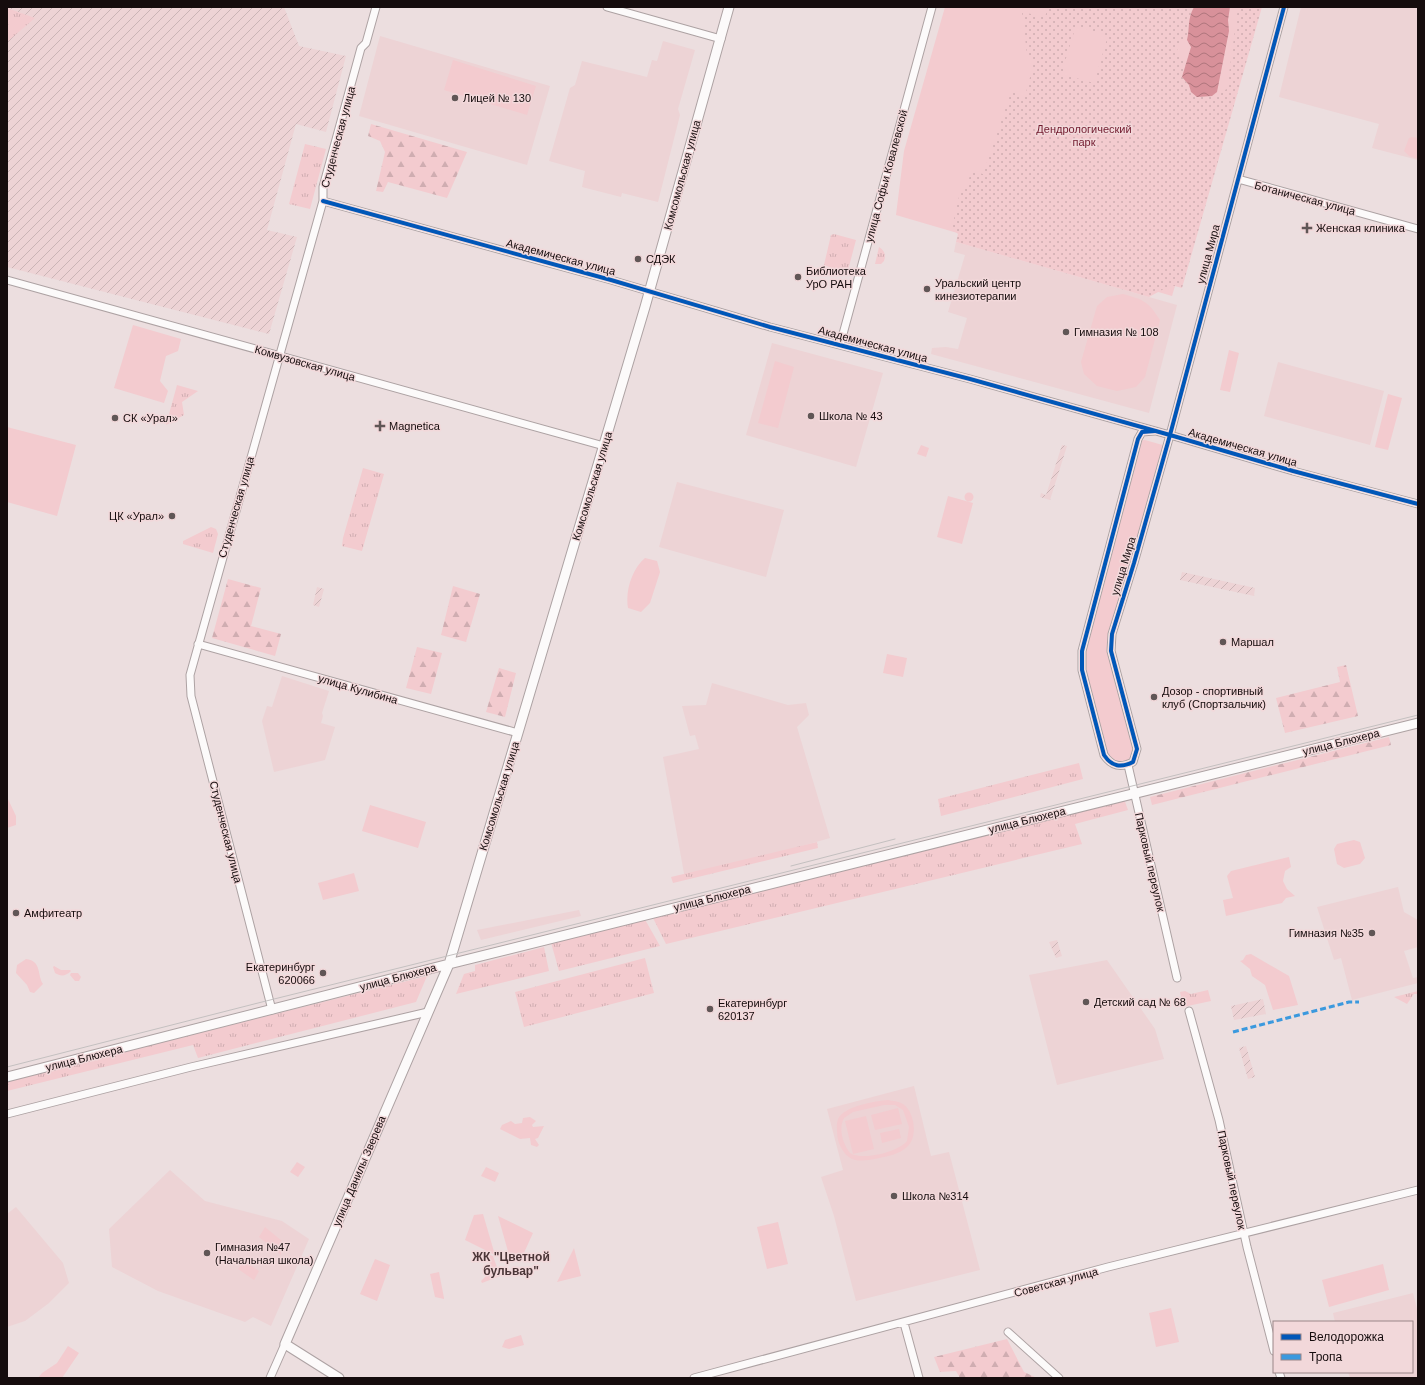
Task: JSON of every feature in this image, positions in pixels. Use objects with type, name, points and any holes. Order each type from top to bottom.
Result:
[{"type":"main road","name":"Комсомольская улица","points":[[449,964],[650,292],[729,7]]},
{"type":"main road","name":"улица Блюхера","points":[[7,1077],[449,964],[1418,723]]},
{"type":"main road","name":"улица Данилы Зверева","points":[[285,1344],[449,964]]},
{"type":"main road","points":[[285,1344],[339,1378]]},
{"type":"street","name":"Студенческая улица","points":[[272,1010],[191,696],[190,675],[278,355],[323,201],[323,187],[361,48],[366,43],[376,7]]},
{"type":"street","points":[[607,7],[721,39]]},
{"type":"street","name":"улица Софьи Ковалевской","points":[[840,345],[932,7]]},
{"type":"street","name":"улица Мира","points":[[1155,431],[1142,432],[1138,439],[1082,651],[1082,670],[1104,755],[1113,765],[1121,766],[1134,762],[1137,750],[1113,663],[1110,644],[1170,434],[1284,7]]},
{"type":"street","name":"Ботаническая улица","points":[[1238,179],[1418,229]]},
{"type":"street","name":"Академическая улица","points":[[323,201],[611,280],[770,327],[1170,434],[1293,471],[1418,504]]},
{"type":"street","name":"Комвузовская улица","points":[[7,280],[604,446]]},
{"type":"street","name":"улица Кулибина","points":[[198,644],[518,733]]},
{"type":"street","points":[[1128,765],[1134,793]]},
{"type":"street","name":"Парковый переулок","points":[[1134,793],[1177,978]]},
{"type":"street","name":"Парковый переулок","points":[[1189,1010],[1219,1120],[1244,1232],[1273,1347]]},
{"type":"street","points":[[7,1114],[191,1067],[428,1012]]},
{"type":"street","name":"Советская улица","points":[[694,1378],[834,1339],[848,1338],[1244,1232],[1418,1190]]},
{"type":"street","points":[[904,1323],[919,1378]]},
{"type":"street","points":[[1008,1332],[1060,1378]]},
{"type":"street","name":"улица Данилы Зверева","points":[[270,1378],[285,1344]]},
{"type":"shaded area","points":[[7,7],[284,7],[299,46],[346,56],[326,132],[296,124],[267,230],[297,237],[269,334],[7,267]]},
{"type":"shaded area","points":[[1301,7],[1418,7],[1418,160],[1372,148],[1379,124],[1279,97]]},
{"type":"shaded area","name":"Лицей № 130","points":[[380,36],[550,86],[527,165],[359,116]]},
{"type":"shaded area","points":[[663,41],[695,50],[678,109],[680,115],[658,202],[622,193],[621,197],[582,187],[585,171],[549,161],[570,88],[575,85],[582,61],[647,77],[652,60],[657,61]]},
{"type":"shaded area","name":"Гимназия № 108","points":[[956,242],[1177,305],[1149,413],[931,354],[932,348],[946,347],[958,349],[967,318],[948,312],[965,255],[954,252]]},
{"type":"shaded area","name":"Школа № 43","points":[[772,343],[883,373],[856,467],[746,435]]},
{"type":"shaded area","points":[[1278,362],[1384,391],[1370,445],[1264,416]]},
{"type":"shaded area","points":[[1062,445],[1067,446],[1050,500],[1040,497],[1041,493],[1046,495]]},
{"type":"shaded area","points":[[677,482],[784,510],[766,577],[659,547]]},
{"type":"shaded area","points":[[1182,572],[1255,588],[1254,596],[1180,580]]},
{"type":"shaded area","points":[[317,587],[324,589],[319,607],[313,605]]},
{"type":"shaded area","points":[[282,676],[329,691],[322,713],[323,716],[321,723],[335,727],[325,760],[274,772],[262,721],[267,706],[272,707]]},
{"type":"shaded area","points":[[712,683],[788,705],[806,703],[809,715],[797,727],[830,838],[685,879],[663,757],[699,749],[695,735],[690,736],[682,706],[706,705]]},
{"type":"shaded area","name":"Гимназия №35","points":[[1398,887],[1404,912],[1418,920],[1418,947],[1404,951],[1413,978],[1418,977],[1418,983],[1352,1000],[1341,958],[1334,960],[1317,907]]},
{"type":"shaded area","points":[[579,910],[581,916],[481,940],[477,930]]},
{"type":"shaded area","points":[[1057,940],[1062,956],[1056,958],[1049,942]]},
{"type":"shaded area","name":"Детский сад № 68","points":[[1107,960],[1155,1029],[1164,1059],[1057,1085],[1029,975]]},
{"type":"shaded area","points":[[1263,999],[1266,1014],[1234,1020],[1231,1006]]},
{"type":"shaded area","points":[[1246,1046],[1255,1077],[1248,1079],[1239,1048]]},
{"type":"shaded area","name":"Школа №314","points":[[914,1086],[931,1156],[949,1152],[980,1270],[856,1301],[834,1216],[821,1177],[843,1170],[827,1109]]},
{"type":"shaded area","name":"Гимназия №47 (Начальная школа)","points":[[170,1170],[205,1201],[282,1221],[309,1239],[271,1326],[253,1317],[245,1322],[158,1291],[112,1267],[109,1229]]},
{"type":"shaded area","points":[[16,1207],[63,1263],[69,1283],[49,1303],[25,1321],[7,1327],[7,1214]]},
{"type":"shaded area","points":[[1413,1293],[1418,1313],[1418,1378],[1350,1378],[1348,1373],[1413,1373],[1413,1321],[1335,1321],[1333,1313]]},
{"type":"green space","name":"Дендрологический парк","points":[[945,7],[1259,7],[1172,296],[896,215],[904,151]]},
{"type":"green space","name":"Дендрологический парк","points":[[1048,7],[1194,7],[1190,20],[1187,40],[1180,41],[1176,54],[1187,61],[1182,77],[1197,97],[1212,96],[1227,89],[1238,7],[1262,7],[1182,288],[1171,285],[1149,297],[956,242],[958,234],[952,228],[960,192],[967,186],[971,171],[983,174],[1011,92],[1025,96],[1032,70],[1032,58],[1027,55],[1022,12],[1045,17]],"holes":[[[1076,26],[1100,33],[1107,39],[1094,83],[1065,75],[1063,68]]]},
{"type":"green space","points":[[7,8],[35,18],[7,42]]},
{"type":"green space","points":[[453,60],[536,86],[527,115],[444,90]]},
{"type":"green space","points":[[371,124],[467,152],[447,198],[388,182],[383,192],[376,191],[385,152],[380,141],[368,136]]},
{"type":"green space","points":[[1409,138],[1418,138],[1418,159],[1409,156],[1404,151]]},
{"type":"green space","points":[[305,144],[326,149],[310,209],[289,204]]},
{"type":"green space","points":[[834,234],[856,240],[847,274],[824,265],[831,235]]},
{"type":"green space","points":[[879,247],[884,252],[885,259],[881,264],[875,264]]},
{"type":"green space","points":[[1123,294],[1145,302],[1160,320],[1145,377],[1136,387],[1117,391],[1097,386],[1084,374],[1081,362],[1097,306],[1107,297]]},
{"type":"green space","points":[[133,325],[181,339],[178,351],[166,356],[160,381],[168,391],[164,403],[114,388]]},
{"type":"green space","points":[[1229,350],[1239,353],[1230,392],[1220,390]]},
{"type":"green space","points":[[775,361],[794,367],[778,428],[758,423]]},
{"type":"green space","points":[[177,385],[198,391],[182,402],[184,415],[166,425]]},
{"type":"green space","points":[[1388,394],[1402,398],[1388,450],[1375,447]]},
{"type":"green space","points":[[7,427],[76,445],[57,516],[7,502]]},
{"type":"green space","points":[[1145,440],[1166,446],[1110,644],[1137,749],[1128,765],[1108,761],[1081,661],[1137,441]]},
{"type":"green space","points":[[921,445],[929,448],[926,457],[917,454]]},
{"type":"green space","points":[[363,468],[384,474],[362,551],[342,546]]},
{"type":"green space","points":[[969,492],[974,497],[969,502],[964,497]]},
{"type":"green space","points":[[948,496],[973,503],[962,544],[937,537]]},
{"type":"green space","points":[[211,527],[216,529],[218,534],[213,553],[183,544],[183,541]]},
{"type":"green space","points":[[645,558],[657,561],[660,572],[650,603],[641,612],[628,608],[627,601],[630,581],[636,568]]},
{"type":"green space","points":[[228,579],[261,588],[251,626],[281,634],[275,656],[212,638]]},
{"type":"green space","points":[[453,586],[480,594],[466,642],[441,635]]},
{"type":"green space","points":[[417,647],[442,653],[431,694],[406,688]]},
{"type":"green space","points":[[887,654],[907,658],[903,677],[883,673]]},
{"type":"green space","points":[[1346,665],[1358,716],[1285,733],[1276,698],[1340,682],[1337,667]]},
{"type":"green space","points":[[499,668],[516,673],[505,717],[486,712]]},
{"type":"green space","points":[[1389,737],[1391,745],[1152,805],[1150,797]]},
{"type":"green space","points":[[1079,763],[1083,779],[941,816],[938,799]]},
{"type":"green space","points":[[1123,796],[1128,810],[1075,824],[1082,844],[666,944],[651,914]]},
{"type":"green space","points":[[7,797],[16,816],[16,825],[7,828]]},
{"type":"green space","points":[[370,805],[426,822],[418,848],[362,831]]},
{"type":"green space","points":[[1354,840],[1360,842],[1365,858],[1360,864],[1344,868],[1337,864],[1334,849],[1337,844]]},
{"type":"green space","points":[[817,842],[818,848],[673,883],[671,877]]},
{"type":"green space","points":[[1289,857],[1291,867],[1285,871],[1283,881],[1287,889],[1295,896],[1286,898],[1282,903],[1226,916],[1223,900],[1233,898],[1227,876],[1231,871]]},
{"type":"green space","points":[[354,873],[359,891],[323,900],[318,883]]},
{"type":"green space","points":[[643,916],[660,946],[559,971],[550,939]]},
{"type":"green space","points":[[544,947],[549,971],[456,994],[464,974],[475,971],[475,965]]},
{"type":"green space","points":[[1251,954],[1289,976],[1298,1005],[1273,1010],[1265,985],[1252,976],[1250,969],[1240,961],[1243,960],[1246,955]]},
{"type":"green space","points":[[645,958],[654,993],[524,1027],[515,992]]},
{"type":"green space","points":[[26,959],[35,962],[43,984],[34,993],[30,992],[27,985],[16,973],[17,965]]},
{"type":"green space","points":[[54,966],[61,970],[71,971],[65,975],[59,975],[55,973]]},
{"type":"green space","points":[[71,973],[78,973],[81,977],[79,981],[75,981],[70,975]]},
{"type":"green space","points":[[427,976],[416,1002],[198,1058],[193,1045],[7,1091],[7,1081]]},
{"type":"green space","points":[[1208,990],[1211,1001],[1183,1007],[1180,992],[1185,991],[1191,994]]},
{"type":"green space","points":[[1418,991],[1418,994],[1414,994],[1407,1004],[1394,997]]},
{"type":"green space","points":[[888,1100],[903,1104],[910,1113],[914,1125],[914,1132],[910,1143],[901,1151],[886,1156],[862,1161],[849,1158],[843,1151],[838,1140],[837,1126],[838,1119],[841,1114],[861,1105]],"holes":[[[884,1105],[895,1105],[903,1110],[909,1127],[907,1141],[896,1149],[871,1156],[850,1153],[845,1145],[841,1132],[844,1118],[853,1112]]]},
{"type":"green space","points":[[898,1108],[902,1124],[875,1130],[871,1115]]},
{"type":"green space","points":[[866,1116],[874,1149],[853,1154],[845,1121]]},
{"type":"green space","points":[[530,1117],[536,1121],[532,1125],[533,1127],[544,1126],[538,1138],[535,1139],[539,1145],[537,1147],[531,1145],[530,1138],[520,1139],[500,1129],[502,1125],[511,1121],[515,1124],[522,1123],[523,1118]]},
{"type":"green space","points":[[899,1129],[901,1138],[882,1143],[880,1133]]},
{"type":"green space","points":[[297,1162],[305,1167],[298,1177],[290,1172]]},
{"type":"green space","points":[[486,1167],[499,1173],[495,1182],[481,1176]]},
{"type":"green space","points":[[483,1214],[495,1255],[465,1240],[474,1215]]},
{"type":"green space","points":[[498,1216],[533,1233],[523,1255],[509,1255]]},
{"type":"green space","points":[[778,1222],[788,1264],[767,1269],[757,1227]]},
{"type":"green space","points":[[265,1227],[282,1241],[281,1255],[259,1237]]},
{"type":"green space","points":[[574,1248],[581,1276],[557,1282]]},
{"type":"green space","points":[[490,1255],[493,1256],[500,1276],[482,1283],[481,1281],[490,1272]]},
{"type":"green space","points":[[375,1259],[390,1265],[377,1301],[360,1294]]},
{"type":"green space","points":[[244,1261],[259,1271],[254,1280],[238,1269]]},
{"type":"green space","points":[[1383,1264],[1389,1290],[1329,1307],[1322,1280]]},
{"type":"green space","points":[[439,1272],[444,1299],[435,1297],[430,1274]]},
{"type":"green space","points":[[1171,1308],[1179,1342],[1156,1347],[1149,1313]]},
{"type":"green space","points":[[521,1335],[524,1345],[509,1349],[502,1347],[505,1340]]},
{"type":"green space","points":[[1007,1339],[1024,1372],[1037,1378],[960,1378],[956,1371],[940,1372],[934,1357]]},
{"type":"green space","points":[[68,1346],[79,1353],[62,1378],[38,1378],[42,1373],[57,1363]]},
{"type":"water","points":[[1194,7],[1230,7],[1228,20],[1229,31],[1217,92],[1212,96],[1197,97],[1191,92],[1189,85],[1182,77],[1191,47],[1187,40],[1190,20]]},
{"type":"tram line","points":[[7,1067],[258,1003],[1418,715]]},
{"type":"tram line","points":[[791,866],[895,839]]},
{"type":"marked path","points":[[1233,1032],[1349,1002],[1359,1002]]},
{"type":"cycle path","points":[[1155,431],[1142,432],[1138,439],[1082,651],[1082,670],[1104,755],[1110,762],[1121,766],[1133,762],[1137,749],[1111,651],[1112,634],[1134,563],[1170,435],[1284,7]]},
{"type":"cycle path","points":[[323,201],[611,280],[770,327],[970,379],[1293,471],[1418,504]]},
{"type":"place","name":"Лицей № 130","points":[[455,98]]},
{"type":"place","name":"Женская клиника","points":[[1307,228]]},
{"type":"place","name":"СДЭК","points":[[638,259]]},
{"type":"place","name":"Библиотека УрО РАН","points":[[798,277]]},
{"type":"place","name":"Уральский центр кинезиотерапии","points":[[927,289]]},
{"type":"place","name":"Гимназия № 108","points":[[1066,332]]},
{"type":"place","name":"Школа № 43","points":[[811,416]]},
{"type":"place","name":"СК «Урал»","points":[[115,418]]},
{"type":"place","name":"Magnetica","points":[[380,426]]},
{"type":"place","name":"ЦК «Урал»","points":[[172,516]]},
{"type":"place","name":"Маршал","points":[[1223,642]]},
{"type":"place","name":"Дозор - спортивный клуб (Спортзальчик)","points":[[1154,697]]},
{"type":"place","name":"Амфитеатр","points":[[16,913]]},
{"type":"place","name":"Гимназия №35","points":[[1372,933]]},
{"type":"place","name":"Екатеринбург 620066","points":[[323,973]]},
{"type":"place","name":"Детский сад № 68","points":[[1086,1002]]},
{"type":"place","name":"Екатеринбург 620137","points":[[710,1009]]},
{"type":"place","name":"Школа №314","points":[[894,1196]]},
{"type":"place","name":"Гимназия №47 (Начальная школа)","points":[[207,1253]]},
{"type":"district","name":"ЖК \"Цветной бульвар\"","points":[[511,1264]]}]
